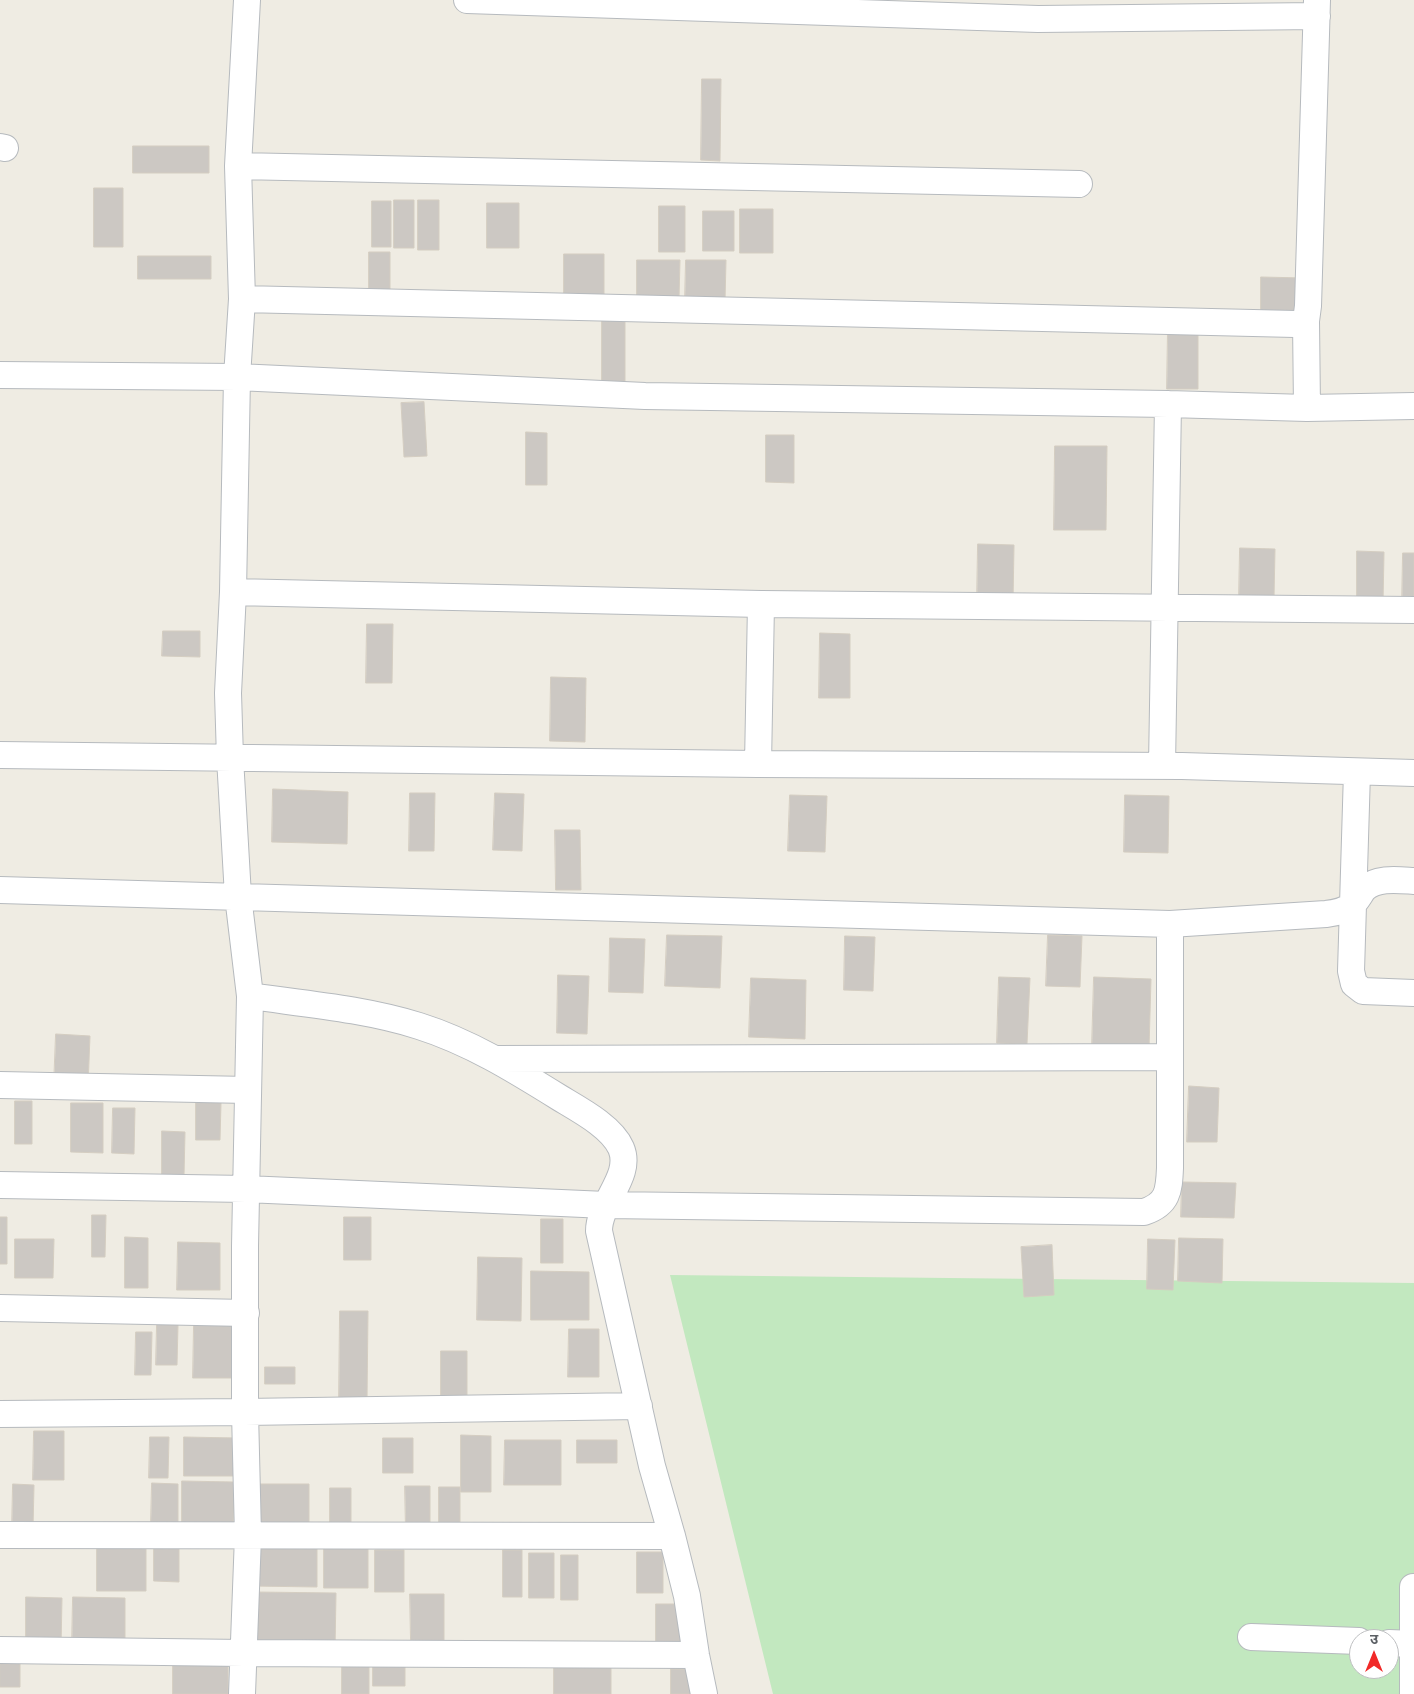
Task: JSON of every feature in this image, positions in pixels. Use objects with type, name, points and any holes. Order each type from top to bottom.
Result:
[{"type":"street","points":[[242,1694],[248,1536],[245,1412],[246,1190],[250,1003],[238,896],[228,693],[233,592],[237,376],[242,299],[238,166],[247,0]]},
{"type":"street","points":[[467,0],[1038,19],[1317,8],[1306,321],[1307,408]]},
{"type":"street","points":[[238,166],[1079,184]]},
{"type":"street","points":[[242,299],[1294,324],[1306,321]]},
{"type":"street","points":[[0,375],[237,376],[645,396],[1307,408],[1414,406]]},
{"type":"street","points":[[1162,766],[1168,404]]},
{"type":"street","points":[[233,592],[761,604],[1414,610]]},
{"type":"street","points":[[758,764],[761,604]]},
{"type":"street","points":[[0,755],[758,764],[1162,766],[1414,773]]},
{"type":"street","points":[[1357,772],[1352,905],[1352,972],[1354,984],[1363,991],[1369,992],[1414,993]]},
{"type":"street","points":[[0,890],[1170,924],[1338,912],[1352,905],[1365,889],[1375,883],[1389,880],[1414,880]]},
{"type":"street","points":[[0,1185],[246,1190],[614,1189],[1144,1212],[1158,1208],[1169,1186],[1170,924]]},
{"type":"street","points":[[250,1003],[380,1015],[436,1032],[497,1058],[585,1113],[615,1139],[622,1150],[624,1164],[600,1222],[600,1230],[652,1466],[687,1596],[704,1694]]},
{"type":"street","points":[[497,1058],[1170,1058]]},
{"type":"street","points":[[0,1085],[248,1090]]},
{"type":"street","points":[[0,1308],[246,1313]]},
{"type":"street","points":[[0,1414],[639,1406]]},
{"type":"street","points":[[0,1535],[672,1536]]},
{"type":"street","points":[[1412,1694],[1405,1643],[1413,1587]]},
{"type":"street","points":[[1251,1637],[1349,1641]]},
{"type":"street","points":[[0,1650],[696,1655]]},
{"type":"green space","points":[[670,1275],[1414,1283],[1414,1694],[773,1694]]},
{"type":"building","points":[[702,79],[721,79],[720,161],[701,160]]},
{"type":"building","points":[[133,146],[209,146],[209,173],[133,173]]},
{"type":"building","points":[[94,188],[123,188],[123,247],[94,247]]},
{"type":"building","points":[[394,200],[414,200],[414,248],[394,248]]},
{"type":"building","points":[[418,200],[439,200],[439,250],[418,250]]},
{"type":"building","points":[[372,201],[391,201],[391,247],[372,247]]},
{"type":"building","points":[[487,203],[519,203],[519,248],[487,248]]},
{"type":"building","points":[[659,206],[685,206],[685,252],[659,252]]},
{"type":"building","points":[[740,209],[773,209],[773,253],[740,253]]},
{"type":"building","points":[[703,211],[734,211],[734,251],[703,251]]},
{"type":"building","points":[[369,252],[390,252],[390,294],[369,294]]},
{"type":"building","points":[[564,254],[604,254],[604,300],[564,300]]},
{"type":"building","points":[[138,256],[211,256],[211,279],[138,279]]},
{"type":"building","points":[[637,260],[680,260],[679,299],[637,298]]},
{"type":"building","points":[[686,260],[726,260],[725,302],[685,300]]},
{"type":"building","points":[[1261,277],[1304,278],[1304,312],[1261,311]]},
{"type":"building","points":[[602,319],[625,319],[625,386],[602,386]]},
{"type":"building","points":[[1168,327],[1198,328],[1198,389],[1167,389]]},
{"type":"building","points":[[424,402],[427,456],[404,457],[401,403]]},
{"type":"building","points":[[526,432],[547,433],[547,485],[526,485]]},
{"type":"building","points":[[766,435],[794,435],[794,483],[766,482]]},
{"type":"building","points":[[1055,446],[1107,446],[1106,530],[1054,530]]},
{"type":"building","points":[[978,544],[1014,545],[1013,603],[977,602]]},
{"type":"building","points":[[1240,548],[1275,549],[1274,598],[1239,598]]},
{"type":"building","points":[[1357,551],[1384,552],[1383,604],[1357,604]]},
{"type":"building","points":[[1403,553],[1414,553],[1414,606],[1402,606]]},
{"type":"building","points":[[367,624],[393,624],[392,683],[366,683]]},
{"type":"building","points":[[163,631],[200,631],[200,657],[162,656]]},
{"type":"building","points":[[820,633],[850,634],[850,698],[819,698]]},
{"type":"building","points":[[551,677],[586,678],[585,742],[550,741]]},
{"type":"building","points":[[273,789],[348,792],[347,844],[272,842]]},
{"type":"building","points":[[410,793],[435,793],[434,851],[409,851]]},
{"type":"building","points":[[495,793],[524,794],[522,851],[493,850]]},
{"type":"building","points":[[790,795],[827,796],[825,852],[788,851]]},
{"type":"building","points":[[1125,795],[1169,796],[1168,853],[1124,852]]},
{"type":"building","points":[[555,830],[580,830],[581,890],[556,890]]},
{"type":"building","points":[[667,935],[722,936],[720,988],[665,986]]},
{"type":"building","points":[[1048,935],[1082,936],[1080,987],[1046,986]]},
{"type":"building","points":[[845,936],[875,937],[873,991],[844,990]]},
{"type":"building","points":[[610,938],[645,939],[643,993],[609,992]]},
{"type":"building","points":[[558,975],[589,976],[587,1034],[557,1033]]},
{"type":"building","points":[[999,977],[1030,978],[1027,1044],[997,1043]]},
{"type":"building","points":[[1094,977],[1151,979],[1149,1049],[1092,1047]]},
{"type":"building","points":[[751,978],[806,980],[805,1039],[749,1037]]},
{"type":"building","points":[[56,1034],[90,1036],[88,1086],[54,1085]]},
{"type":"building","points":[[1189,1086],[1219,1088],[1217,1142],[1187,1142]]},
{"type":"building","points":[[15,1101],[32,1101],[32,1144],[15,1144]]},
{"type":"building","points":[[196,1102],[221,1103],[220,1140],[196,1140]]},
{"type":"building","points":[[71,1103],[103,1103],[103,1153],[71,1152]]},
{"type":"building","points":[[113,1108],[135,1108],[134,1154],[112,1153]]},
{"type":"building","points":[[162,1131],[185,1132],[184,1176],[162,1175]]},
{"type":"building","points":[[1182,1182],[1236,1183],[1234,1218],[1181,1217]]},
{"type":"building","points":[[92,1215],[106,1215],[105,1257],[92,1257]]},
{"type":"building","points":[[0,1217],[7,1217],[7,1264],[0,1264]]},
{"type":"building","points":[[344,1217],[371,1217],[371,1260],[344,1260]]},
{"type":"building","points":[[541,1219],[563,1219],[563,1263],[541,1263]]},
{"type":"building","points":[[125,1237],[148,1238],[148,1288],[125,1288]]},
{"type":"building","points":[[1179,1238],[1223,1239],[1222,1283],[1178,1281]]},
{"type":"building","points":[[15,1239],[54,1239],[53,1278],[15,1278]]},
{"type":"building","points":[[1148,1239],[1175,1240],[1173,1290],[1147,1289]]},
{"type":"building","points":[[178,1242],[220,1243],[220,1290],[177,1290]]},
{"type":"building","points":[[1052,1245],[1054,1295],[1024,1297],[1021,1247]]},
{"type":"building","points":[[478,1257],[522,1258],[521,1321],[477,1320]]},
{"type":"building","points":[[531,1271],[589,1272],[589,1320],[531,1320]]},
{"type":"building","points":[[340,1311],[368,1311],[367,1401],[339,1401]]},
{"type":"building","points":[[157,1324],[178,1325],[177,1365],[156,1365]]},
{"type":"building","points":[[194,1324],[234,1324],[233,1378],[193,1378]]},
{"type":"building","points":[[569,1329],[599,1329],[599,1377],[568,1377]]},
{"type":"building","points":[[136,1332],[152,1332],[151,1375],[135,1375]]},
{"type":"building","points":[[441,1351],[467,1351],[467,1397],[441,1397]]},
{"type":"building","points":[[265,1367],[295,1367],[295,1384],[265,1384]]},
{"type":"building","points":[[34,1431],[64,1431],[64,1480],[33,1480]]},
{"type":"building","points":[[461,1435],[491,1436],[491,1492],[461,1492]]},
{"type":"building","points":[[150,1437],[169,1437],[168,1478],[149,1478]]},
{"type":"building","points":[[184,1437],[237,1438],[237,1476],[184,1476]]},
{"type":"building","points":[[383,1438],[413,1438],[413,1473],[383,1473]]},
{"type":"building","points":[[505,1440],[561,1440],[561,1485],[504,1485]]},
{"type":"building","points":[[577,1440],[617,1440],[617,1463],[577,1463]]},
{"type":"building","points":[[182,1481],[234,1482],[233,1530],[182,1530]]},
{"type":"building","points":[[152,1483],[178,1484],[178,1523],[151,1522]]},
{"type":"building","points":[[13,1484],[34,1485],[33,1529],[12,1529]]},
{"type":"building","points":[[259,1484],[309,1484],[309,1530],[259,1530]]},
{"type":"building","points":[[405,1486],[430,1486],[430,1532],[406,1532]]},
{"type":"building","points":[[439,1487],[460,1487],[460,1533],[439,1533]]},
{"type":"building","points":[[330,1488],[351,1488],[351,1530],[330,1530]]},
{"type":"building","points":[[252,1541],[317,1541],[317,1587],[251,1586]]},
{"type":"building","points":[[324,1541],[368,1541],[368,1588],[324,1588]]},
{"type":"building","points":[[97,1546],[146,1546],[146,1591],[97,1591]]},
{"type":"building","points":[[154,1547],[179,1547],[179,1582],[154,1581]]},
{"type":"building","points":[[375,1550],[404,1550],[404,1592],[375,1592]]},
{"type":"building","points":[[503,1550],[522,1550],[522,1597],[503,1597]]},
{"type":"building","points":[[637,1552],[663,1552],[663,1593],[637,1593]]},
{"type":"building","points":[[529,1553],[554,1553],[554,1598],[529,1598]]},
{"type":"building","points":[[561,1555],[578,1555],[578,1600],[561,1600]]},
{"type":"building","points":[[255,1592],[336,1593],[335,1650],[255,1650]]},
{"type":"building","points":[[410,1594],[444,1594],[444,1642],[411,1642]]},
{"type":"building","points":[[26,1597],[62,1598],[61,1648],[26,1648]]},
{"type":"building","points":[[73,1597],[125,1598],[125,1647],[72,1646]]},
{"type":"building","points":[[656,1604],[681,1604],[681,1650],[656,1650]]},
{"type":"building","points":[[173,1657],[228,1657],[228,1694],[173,1694]]},
{"type":"building","points":[[342,1657],[369,1657],[369,1694],[342,1694]]},
{"type":"building","points":[[373,1658],[405,1658],[405,1686],[373,1686]]},
{"type":"building","points":[[0,1661],[20,1661],[20,1687],[0,1687]]},
{"type":"building","points":[[554,1661],[611,1661],[611,1694],[554,1694]]},
{"type":"building","points":[[671,1669],[697,1669],[697,1694],[671,1694]]}]
